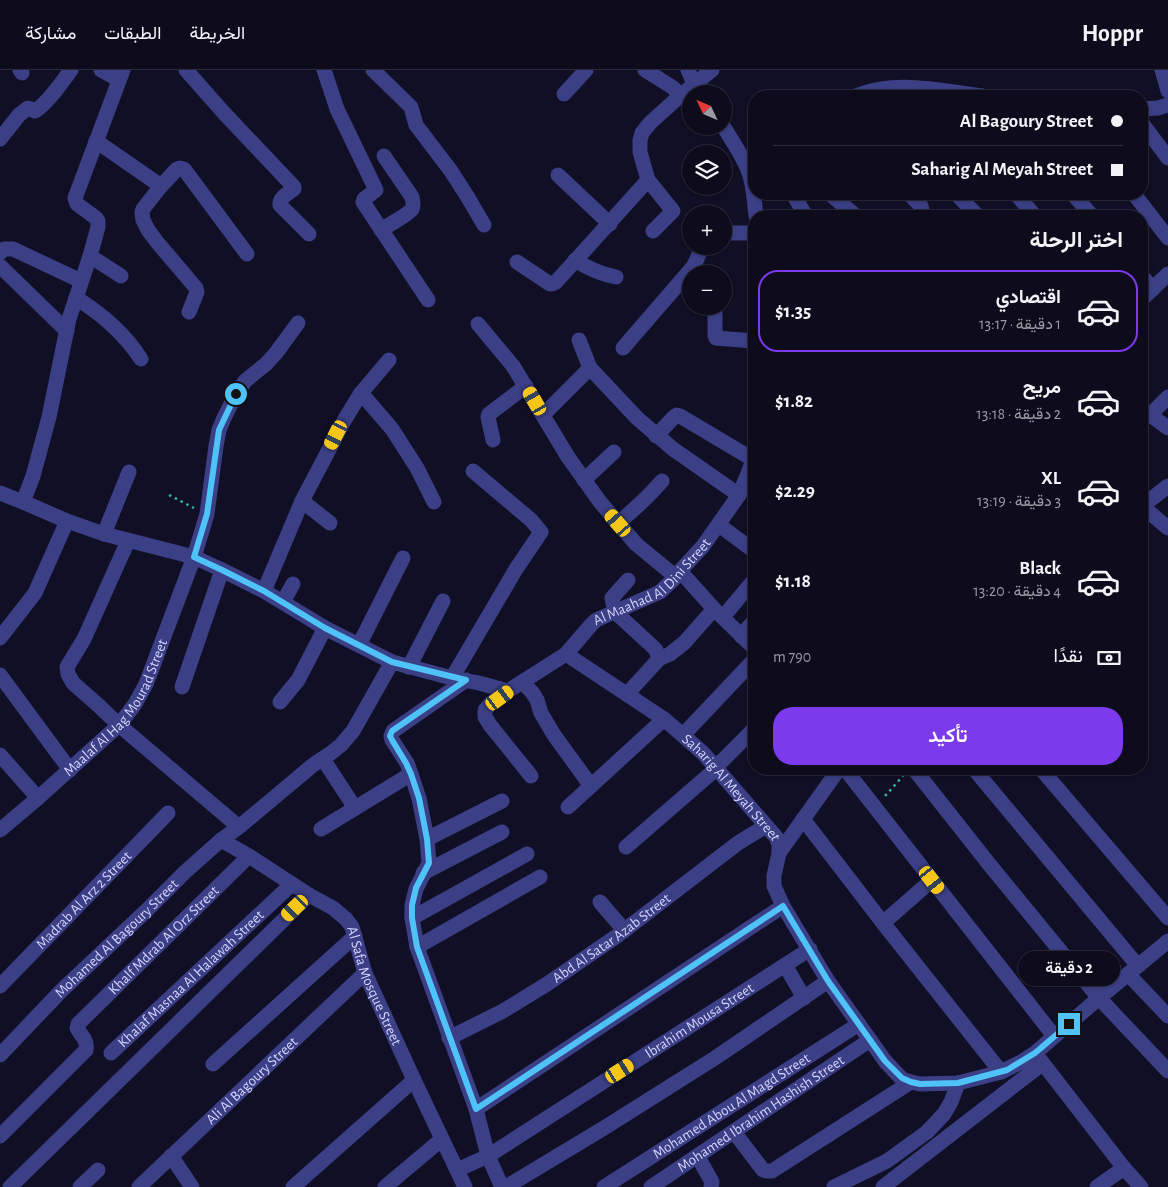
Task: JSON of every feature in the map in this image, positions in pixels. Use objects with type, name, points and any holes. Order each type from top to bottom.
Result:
[{"type":"street","points":[[0,138],[22,112],[28,108],[35,111],[38,109],[71,70]]},
{"type":"street","points":[[23,502],[33,476],[49,416],[67,331],[98,227],[96,218],[77,204],[75,198],[121,75],[101,70]]},
{"type":"street","points":[[186,70],[294,186],[294,189],[282,199],[280,205],[309,234]]},
{"type":"street","points":[[324,70],[337,109],[376,190],[362,202],[428,300]]},
{"type":"street","points":[[373,70],[411,107],[416,126],[451,172],[484,225]]},
{"type":"street","points":[[564,94],[586,70]]},
{"type":"street","points":[[644,70],[672,87],[681,95]]},
{"type":"street","points":[[653,232],[673,211],[648,180],[640,152],[642,133],[694,82],[712,70]]},
{"type":"street","points":[[1162,70],[1168,91]]},
{"type":"street","points":[[888,90],[902,86],[920,90]]},
{"type":"street","points":[[1148,109],[1158,108],[1168,104]]},
{"type":"street","points":[[1148,131],[1168,158]]},
{"type":"street","points":[[729,135],[748,165]]},
{"type":"street","points":[[96,141],[160,186]]},
{"type":"street","points":[[381,230],[408,212],[414,203],[412,197],[384,156]]},
{"type":"street","points":[[189,312],[197,292],[196,288],[148,230],[143,220],[142,212],[160,186],[177,169],[184,170],[247,254]]},
{"type":"street","points":[[558,175],[610,224]]},
{"type":"street","points":[[517,262],[546,282],[552,284],[556,282],[648,180]]},
{"type":"street","points":[[837,200],[849,210]]},
{"type":"street","points":[[915,200],[922,207],[922,210]]},
{"type":"street","points":[[962,200],[972,210]]},
{"type":"street","points":[[1021,200],[1030,210]]},
{"type":"street","points":[[1078,200],[1087,210]]},
{"type":"street","points":[[1139,200],[1146,210]]},
{"type":"street","points":[[1148,212],[1168,238]]},
{"type":"street","points":[[732,233],[748,233]]},
{"type":"street","points":[[0,253],[4,250],[13,249],[81,281]]},
{"type":"street","points":[[623,348],[693,267],[699,255]]},
{"type":"street","points":[[90,256],[121,276]]},
{"type":"street","points":[[576,260],[588,269],[616,277]]},
{"type":"street","points":[[0,266],[67,331]]},
{"type":"street","points":[[1148,294],[1168,274]]},
{"type":"street","points":[[1148,283],[1153,289]]},
{"type":"street","points":[[76,298],[106,319],[126,338],[141,359]]},
{"type":"street","points":[[715,315],[715,337],[718,339],[748,341]]},
{"type":"street","name":"Maalaf Al Hag Mourad Street","points":[[0,830],[70,770],[118,725],[135,704],[146,684],[194,557],[207,514],[216,446],[219,430],[224,418],[245,381],[266,364],[298,324]]},
{"type":"street","points":[[478,324],[513,366],[568,457],[600,502],[636,544],[678,574],[748,642]]},
{"type":"street","points":[[579,340],[590,368],[656,436],[740,495]]},
{"type":"street","points":[[264,591],[302,501],[345,419],[361,393],[389,360]]},
{"type":"street","points":[[544,416],[590,368]]},
{"type":"street","points":[[493,440],[489,414],[526,386]]},
{"type":"street","points":[[361,393],[392,429],[417,468],[434,502]]},
{"type":"street","points":[[1148,409],[1168,397]]},
{"type":"street","points":[[1148,413],[1168,428]]},
{"type":"street","points":[[656,436],[677,415],[748,456]]},
{"type":"street","points":[[584,480],[614,452]]},
{"type":"street","points":[[473,471],[530,520],[540,530],[541,534],[516,569],[459,679],[392,731],[390,736],[411,774],[419,798],[427,839],[429,863],[416,888],[412,905],[412,918],[417,947],[476,1109],[488,1156],[502,1187]]},
{"type":"street","points":[[104,534],[129,472]]},
{"type":"street","name":"Al Maahad Al Dini Street","points":[[531,776],[490,725],[485,716],[485,710],[508,691],[566,654],[596,620],[660,592],[703,546],[719,525],[740,495],[748,474]]},
{"type":"street","points":[[618,523],[649,496],[662,481]]},
{"type":"street","points":[[1148,501],[1168,486]]},
{"type":"street","points":[[0,493],[104,534],[194,557],[264,591],[325,628],[392,662],[508,691]]},
{"type":"street","points":[[302,501],[330,523]]},
{"type":"street","points":[[1148,511],[1168,528]]},
{"type":"street","points":[[0,638],[35,593],[67,521]]},
{"type":"street","points":[[719,525],[748,547]]},
{"type":"street","points":[[128,541],[84,639],[67,667],[68,674],[73,683],[118,725],[238,827]]},
{"type":"street","points":[[359,645],[403,558]]},
{"type":"street","points":[[182,687],[222,570]]},
{"type":"street","points":[[628,580],[612,598],[615,612],[651,644],[656,650],[659,659]]},
{"type":"street","points":[[284,602],[293,584]]},
{"type":"street","points":[[627,694],[659,659],[670,654],[684,643],[748,586]]},
{"type":"street","points":[[409,667],[443,601]]},
{"type":"street","points":[[280,702],[298,680],[325,628]]},
{"type":"street","points":[[741,636],[748,628]]},
{"type":"street","name":"Saharig Al Meyah Street","points":[[566,654],[664,719],[683,735],[717,768],[776,838],[779,844],[779,853],[774,886],[783,906],[828,981],[885,1061],[902,1078],[911,1082]]},
{"type":"street","name":"Mohamed Al Bagoury Street","points":[[0,1055],[62,990],[185,872],[313,765],[341,745],[353,731],[392,662]]},
{"type":"street","points":[[683,735],[748,666]]},
{"type":"street","points":[[0,675],[70,770]]},
{"type":"street","points":[[522,682],[532,692],[541,713],[554,735],[591,786]]},
{"type":"street","points":[[568,807],[664,719]]},
{"type":"street","points":[[626,847],[717,768],[748,735]]},
{"type":"street","points":[[0,754],[38,798]]},
{"type":"street","points":[[323,759],[356,808]]},
{"type":"street","points":[[321,830],[411,774]]},
{"type":"street","points":[[779,853],[835,775]]},
{"type":"street","points":[[850,775],[1054,1036]]},
{"type":"street","points":[[913,775],[995,871],[1098,998],[1168,1071]]},
{"type":"street","points":[[979,775],[1168,1016]]},
{"type":"street","points":[[1046,775],[1168,918]]},
{"type":"street","points":[[427,839],[502,801]]},
{"type":"street","name":"Madrab Al Arz 2 Street","points":[[0,986],[168,813]]},
{"type":"street","points":[[803,820],[1001,1072]]},
{"type":"street","name":"Abd Al Satar Azab Street","points":[[450,1038],[503,1011],[547,984],[624,930],[738,843],[766,826]]},
{"type":"street","points":[[423,873],[502,832]]},
{"type":"street","name":"Al Safa Mosque Street","points":[[221,840],[333,908],[352,927],[365,973],[465,1187]]},
{"type":"street","points":[[412,918],[527,854]]},
{"type":"street","name":"Khalf Mdrab Al Orz Street","points":[[0,1136],[86,1050],[86,1040],[77,1028],[78,1024],[249,856]]},
{"type":"street","points":[[417,947],[540,877]]},
{"type":"street","points":[[883,923],[932,880]]},
{"type":"street","name":"Khalaf Masnaa Al Halawah Street","points":[[112,1054],[292,884]]},
{"type":"street","points":[[10,1187],[309,894]]},
{"type":"street","points":[[600,902],[624,930]]},
{"type":"street","points":[[476,1109],[783,906]]},
{"type":"street","points":[[213,1064],[355,936]]},
{"type":"street","points":[[883,1187],[1038,1058],[1054,1036],[1168,941]]},
{"type":"street","name":"Ibrahim Mousa Street","points":[[457,1170],[488,1156],[810,949]]},
{"type":"street","points":[[784,965],[804,998]]},
{"type":"street","name":"Ali Al Bagoury Street","points":[[139,1187],[365,973]]},
{"type":"street","points":[[506,1187],[691,1073],[828,981]]},
{"type":"street","name":"Mohamed Abou Al Magd Street","points":[[604,1187],[859,1024]]},
{"type":"street","name":"Mohamed Ibrahim Hashish Street","points":[[651,1187],[870,1040]]},
{"type":"street","points":[[734,1132],[763,1170],[772,1171],[911,1082],[920,1084],[958,1083],[1001,1072],[1021,1062],[1038,1058]]},
{"type":"street","points":[[1038,1058],[1140,1187]]},
{"type":"street","points":[[292,1187],[414,1080]]},
{"type":"street","points":[[834,1187],[887,1161],[927,1132],[944,1114],[952,1102],[958,1083]]},
{"type":"street","points":[[385,1187],[442,1139]]},
{"type":"street","points":[[171,1156],[192,1187]]},
{"type":"street","points":[[698,1157],[712,1182],[711,1187]]},
{"type":"street","points":[[1096,1187],[1124,1168]]},
{"type":"street","points":[[80,1187],[98,1170]]},
{"type":"path","points":[[169,495],[207,514]]},
{"type":"path","points":[[875,806],[906,775]]},
{"type":"route","points":[[236,394],[219,430],[207,514],[194,557],[264,591],[325,628],[392,662],[466,680],[392,731],[390,736],[411,774],[419,798],[427,839],[429,863],[420,878],[412,905],[412,918],[417,947],[476,1109],[783,906],[828,981],[885,1061],[902,1078],[911,1082],[920,1084],[958,1083],[1007,1070],[1035,1053],[1069,1024]]}]
